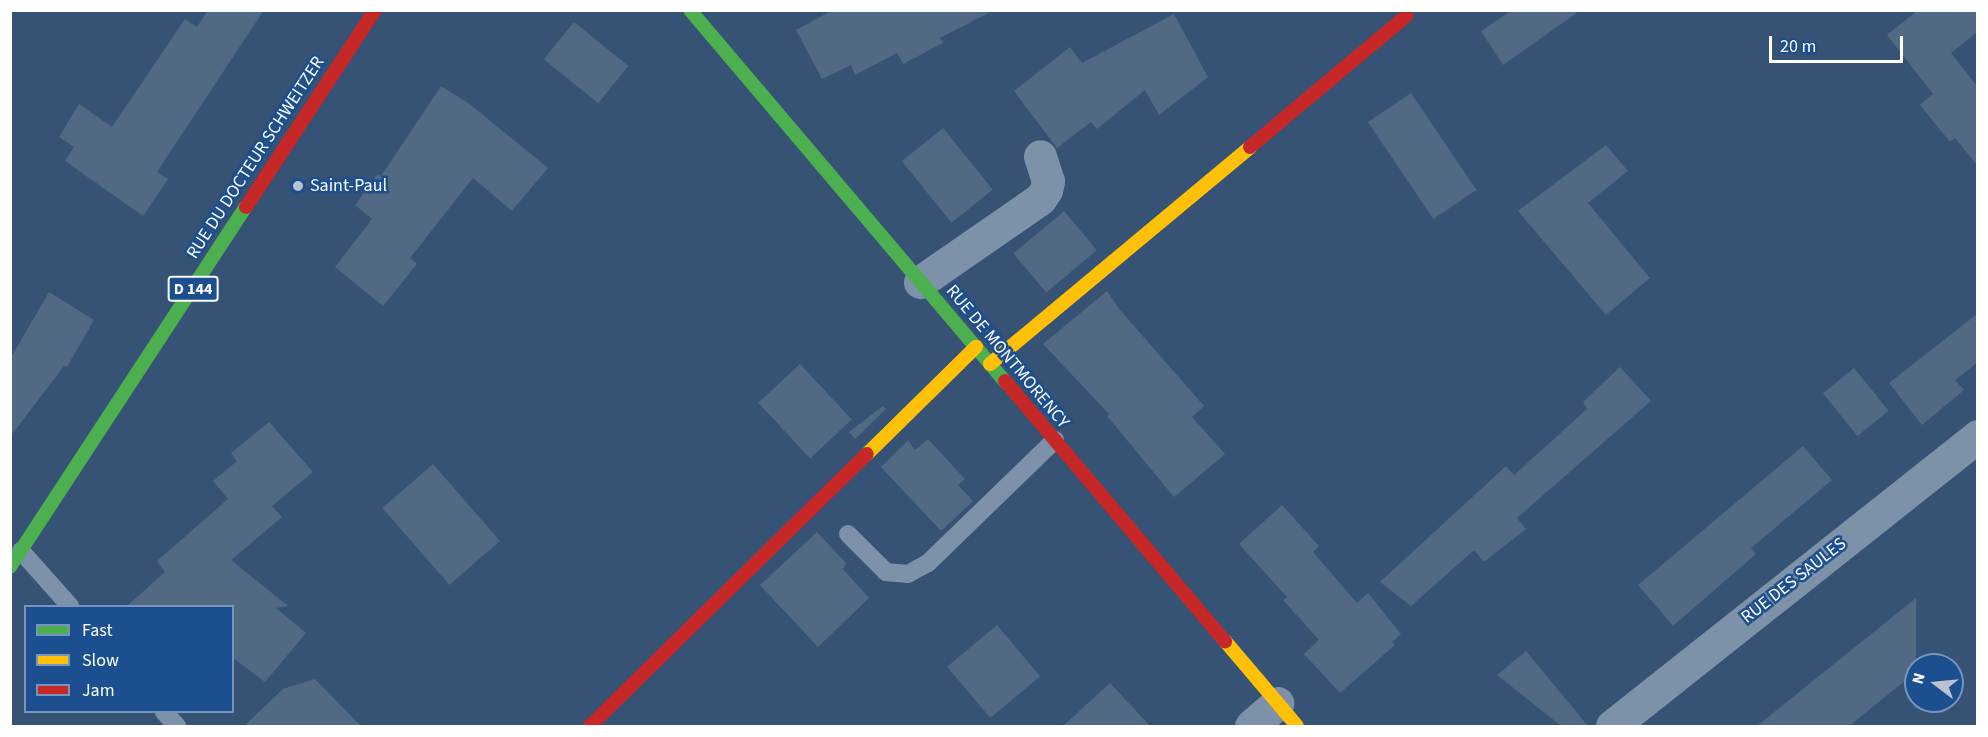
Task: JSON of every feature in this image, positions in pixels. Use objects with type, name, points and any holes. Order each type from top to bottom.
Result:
[{"type":"street","name":"RUE DU DOCTEUR SCHWEITZER","points":[[10,567],[375,10]]},
{"type":"street","name":"RUE DE MONTMORENCY","points":[[701,14],[920,282],[1287,715]]},
{"type":"street","points":[[990,364],[1406,16]]},
{"type":"street","points":[[920,282],[1040,199],[1046,190],[1048,181],[1040,156]]},
{"type":"street","points":[[590,726],[976,347]]},
{"type":"street","name":"RUE DES SAULES","points":[[1612,726],[1977,436]]},
{"type":"street","points":[[1251,726],[1287,715]]},
{"type":"lane","points":[[848,534],[886,572],[908,574],[928,563],[1055,440]]},
{"type":"lane","points":[[21,551],[69,605]]},
{"type":"lane","points":[[166,713],[177,726]]},
{"type":"building","points":[[208,10],[264,10],[157,172],[168,179],[143,216],[65,161],[74,147],[59,137],[79,104],[112,127],[185,19],[197,27]]},
{"type":"building","points":[[833,10],[994,10],[940,38],[943,43],[903,64],[897,53],[855,75],[851,65],[822,79],[796,30]]},
{"type":"building","points":[[1512,10],[1581,10],[1503,65],[1481,31]]},
{"type":"building","points":[[1918,10],[1977,10],[1977,32],[1951,53],[1977,86],[1977,165],[1955,138],[1950,142],[1920,105],[1933,94],[1887,35]]},
{"type":"building","points":[[1174,14],[1208,77],[1159,115],[1145,90],[1097,129],[1091,122],[1057,148],[1014,91],[1070,47],[1082,63]]},
{"type":"building","points":[[574,22],[628,66],[598,103],[544,59]]},
{"type":"building","points":[[441,86],[471,105],[548,168],[512,211],[473,178],[410,258],[417,264],[383,306],[335,267],[372,219],[355,205],[378,174],[381,176]]},
{"type":"building","points":[[1411,93],[1476,190],[1433,219],[1368,122]]},
{"type":"building","points":[[943,128],[993,189],[952,223],[902,161]]},
{"type":"building","points":[[1606,145],[1628,171],[1588,203],[1650,278],[1606,315],[1518,211]]},
{"type":"building","points":[[1064,211],[1097,250],[1046,292],[1013,253]]},
{"type":"building","points":[[1107,291],[1120,310],[1204,406],[1192,417],[1225,454],[1174,497],[1107,416],[1109,414],[1043,344]]},
{"type":"building","points":[[49,292],[94,320],[67,367],[64,366],[10,437],[10,359]]},
{"type":"building","points":[[1977,314],[1977,363],[1955,380],[1964,390],[1922,425],[1889,383]]},
{"type":"building","points":[[800,364],[852,420],[810,458],[758,403]]},
{"type":"building","points":[[1620,367],[1651,401],[1517,518],[1526,529],[1484,562],[1474,550],[1411,606],[1380,582],[1506,466],[1514,475],[1587,409],[1583,402]]},
{"type":"building","points":[[1854,368],[1889,411],[1858,436],[1823,393]]},
{"type":"building","points":[[883,406],[886,409],[855,439],[849,432]]},
{"type":"building","points":[[269,422],[313,472],[272,506],[282,517],[231,560],[288,606],[276,608],[306,633],[265,682],[234,659],[234,605],[128,605],[165,572],[157,561],[228,499],[213,481],[237,461],[231,453]]},
{"type":"building","points":[[928,439],[965,479],[958,485],[973,501],[941,531],[881,467],[908,440],[915,450]]},
{"type":"building","points":[[1803,446],[1832,480],[1751,548],[1756,554],[1673,626],[1638,585]]},
{"type":"building","points":[[433,464],[500,541],[449,585],[382,508]]},
{"type":"building","points":[[1282,505],[1319,546],[1313,552],[1357,603],[1368,593],[1401,634],[1392,642],[1395,645],[1340,693],[1304,654],[1319,640],[1283,600],[1287,597],[1239,544]]},
{"type":"building","points":[[817,532],[846,563],[843,569],[869,598],[818,647],[760,585]]},
{"type":"building","points":[[1916,598],[1916,653],[1904,653],[1904,682],[1849,726],[1757,726]]},
{"type":"building","points":[[997,625],[1040,676],[990,718],[947,667]]},
{"type":"building","points":[[1526,651],[1588,726],[1561,726],[1497,675]]},
{"type":"building","points":[[315,679],[361,726],[244,726],[283,689]]},
{"type":"building","points":[[1110,683],[1150,726],[1063,726]]},
{"type":"traffic: fast","points":[[690,10],[1005,381]]},
{"type":"traffic: fast","points":[[10,567],[246,207]]},
{"type":"traffic: slow","points":[[990,364],[1250,147]]},
{"type":"traffic: slow","points":[[867,454],[976,347]]},
{"type":"traffic: slow","points":[[1225,641],[1297,726]]},
{"type":"traffic: jam","points":[[246,207],[375,10]]},
{"type":"traffic: jam","points":[[1250,147],[1406,16]]},
{"type":"traffic: jam","points":[[1005,381],[1225,641]]},
{"type":"traffic: jam","points":[[590,726],[867,454]]},
{"type":"place","name":"Saint-Paul","points":[[298,186]]}]
